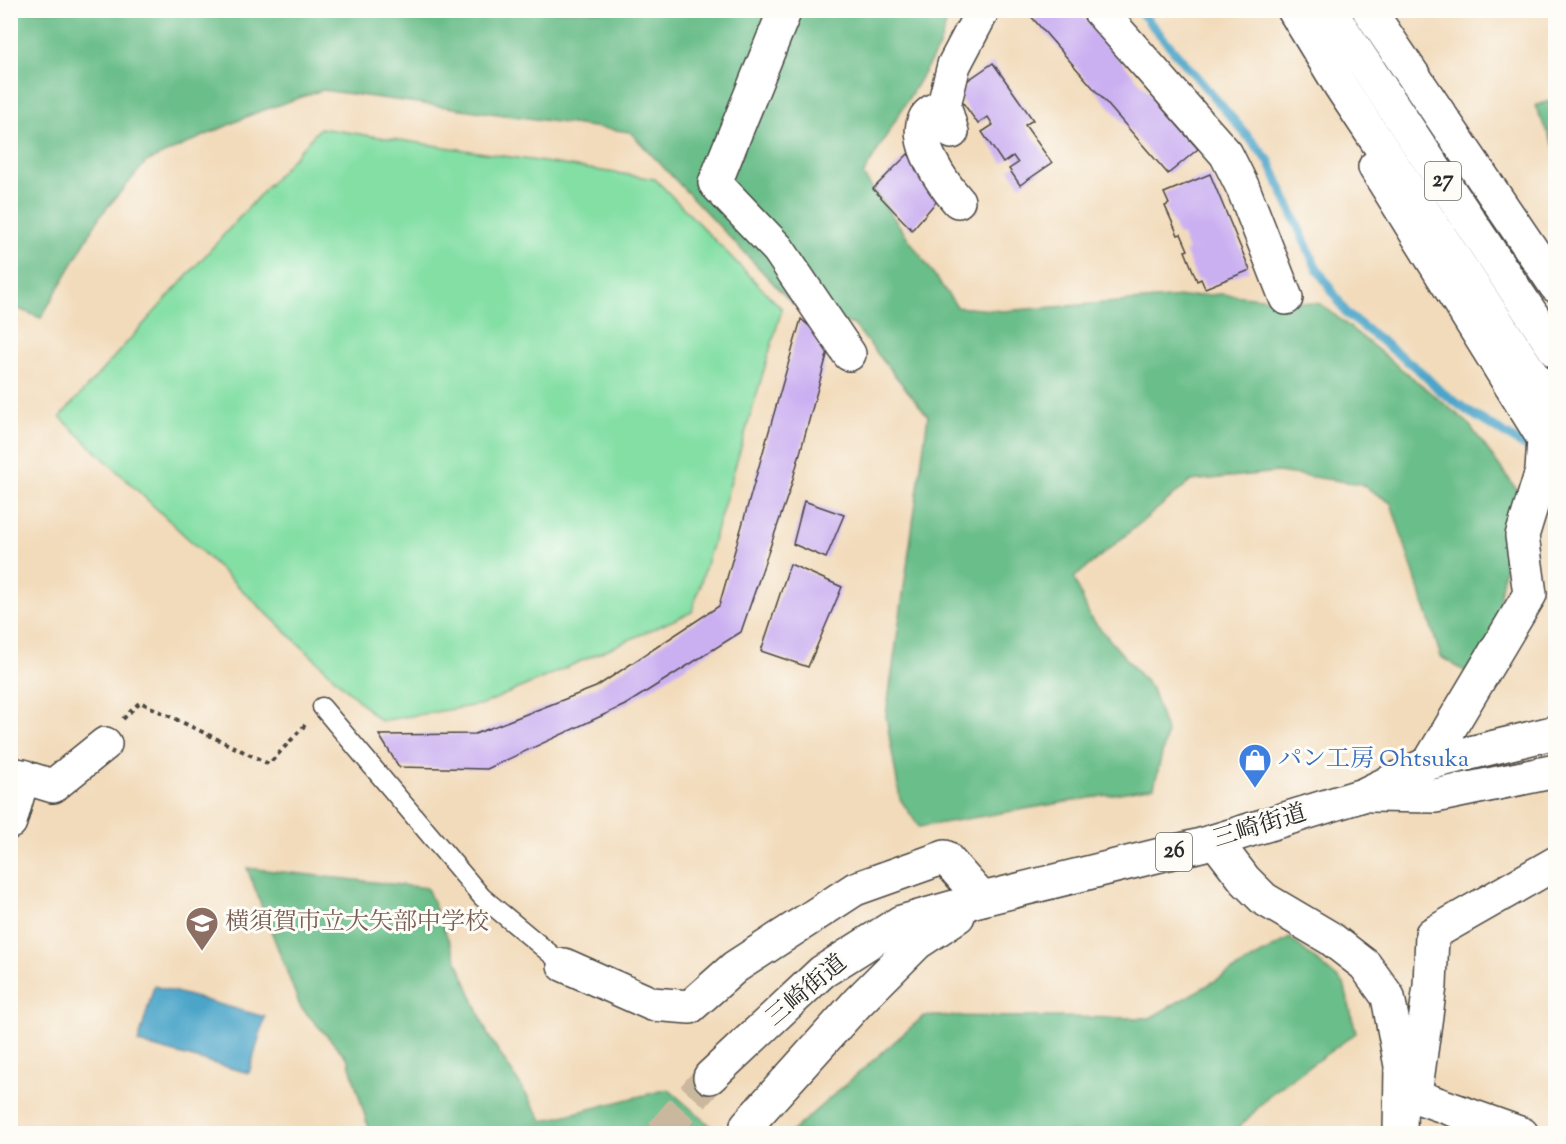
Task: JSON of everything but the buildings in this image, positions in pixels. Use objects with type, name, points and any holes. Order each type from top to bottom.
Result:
[{"type":"street","points":[[785,10],[716,183],[778,249],[849,354]]},
{"type":"street","points":[[958,201],[946,187],[935,168],[922,137],[922,127],[925,117],[948,118],[954,65],[983,10]]},
{"type":"street","points":[[1100,10],[1226,154],[1243,188],[1286,298]]},
{"type":"street","points":[[1277,10],[1544,439],[1542,471],[1522,536],[1530,594],[1429,763]]},
{"type":"street","points":[[1294,10],[1341,87],[1556,411]]},
{"type":"street","name":"27","points":[[1329,10],[1556,351]]},
{"type":"street","points":[[1369,10],[1556,286]]},
{"type":"street","name":"三崎街道","points":[[710,1077],[822,972],[902,922],[982,899],[1215,841],[1363,795],[1429,763],[1556,732]]},
{"type":"street","points":[[10,822],[17,775],[53,786],[105,744]]},
{"type":"street","name":"三崎街道","points":[[1363,795],[1436,796],[1556,771]]},
{"type":"street","points":[[1215,841],[1245,880],[1264,899],[1330,938],[1365,965],[1388,997],[1401,1066],[1405,1111]]},
{"type":"street","points":[[564,965],[652,1004],[690,1006],[735,967],[855,889],[945,857],[982,899]]},
{"type":"street","points":[[1405,1111],[1430,986],[1432,934],[1556,863]]},
{"type":"street","name":"三崎街道","points":[[747,1125],[858,1002],[917,943],[982,899]]},
{"type":"street","points":[[1405,1111],[1522,1134]]},
{"type":"lane","points":[[322,707],[482,897],[564,965]]},
{"type":"path","points":[[105,744],[128,713],[140,702],[268,764],[322,707]]},
{"type":"green space","points":[[10,11],[950,11],[939,47],[863,175],[957,307],[1003,311],[1221,294],[1321,304],[1468,423],[1517,490],[1488,670],[1466,672],[1441,657],[1391,503],[1361,484],[1278,472],[1191,481],[1074,578],[1090,617],[1152,689],[1167,733],[1154,787],[919,827],[900,799],[886,716],[928,416],[854,325],[793,304],[630,132],[322,90],[255,113],[146,162],[100,216],[41,318],[11,306]]},
{"type":"green space","points":[[1556,99],[1555,148],[1535,106]]},
{"type":"green space","points":[[320,128],[655,179],[782,309],[692,612],[484,704],[380,721],[60,417]]},
{"type":"green space","points":[[247,868],[427,888],[488,1035],[543,1121],[668,1089],[719,1133],[370,1133],[348,1059],[300,1006]]},
{"type":"green space","points":[[1290,938],[1344,984],[1356,1033],[1272,1093],[1234,1133],[790,1133],[924,1016],[1150,1018]]},
{"type":"water","points":[[154,986],[265,1017],[249,1073],[138,1043]]},
{"type":"waterway","points":[[1139,10],[1269,161],[1315,265],[1347,314],[1469,412],[1538,454]]},
{"type":"tunnel","points":[[661,1134],[710,1077]]},
{"type":"place","name":"パン工房 Ohtsuka","points":[[1255,789]]},
{"type":"place","name":"横須賀市立大矢部中学校","points":[[202,952]]}]
